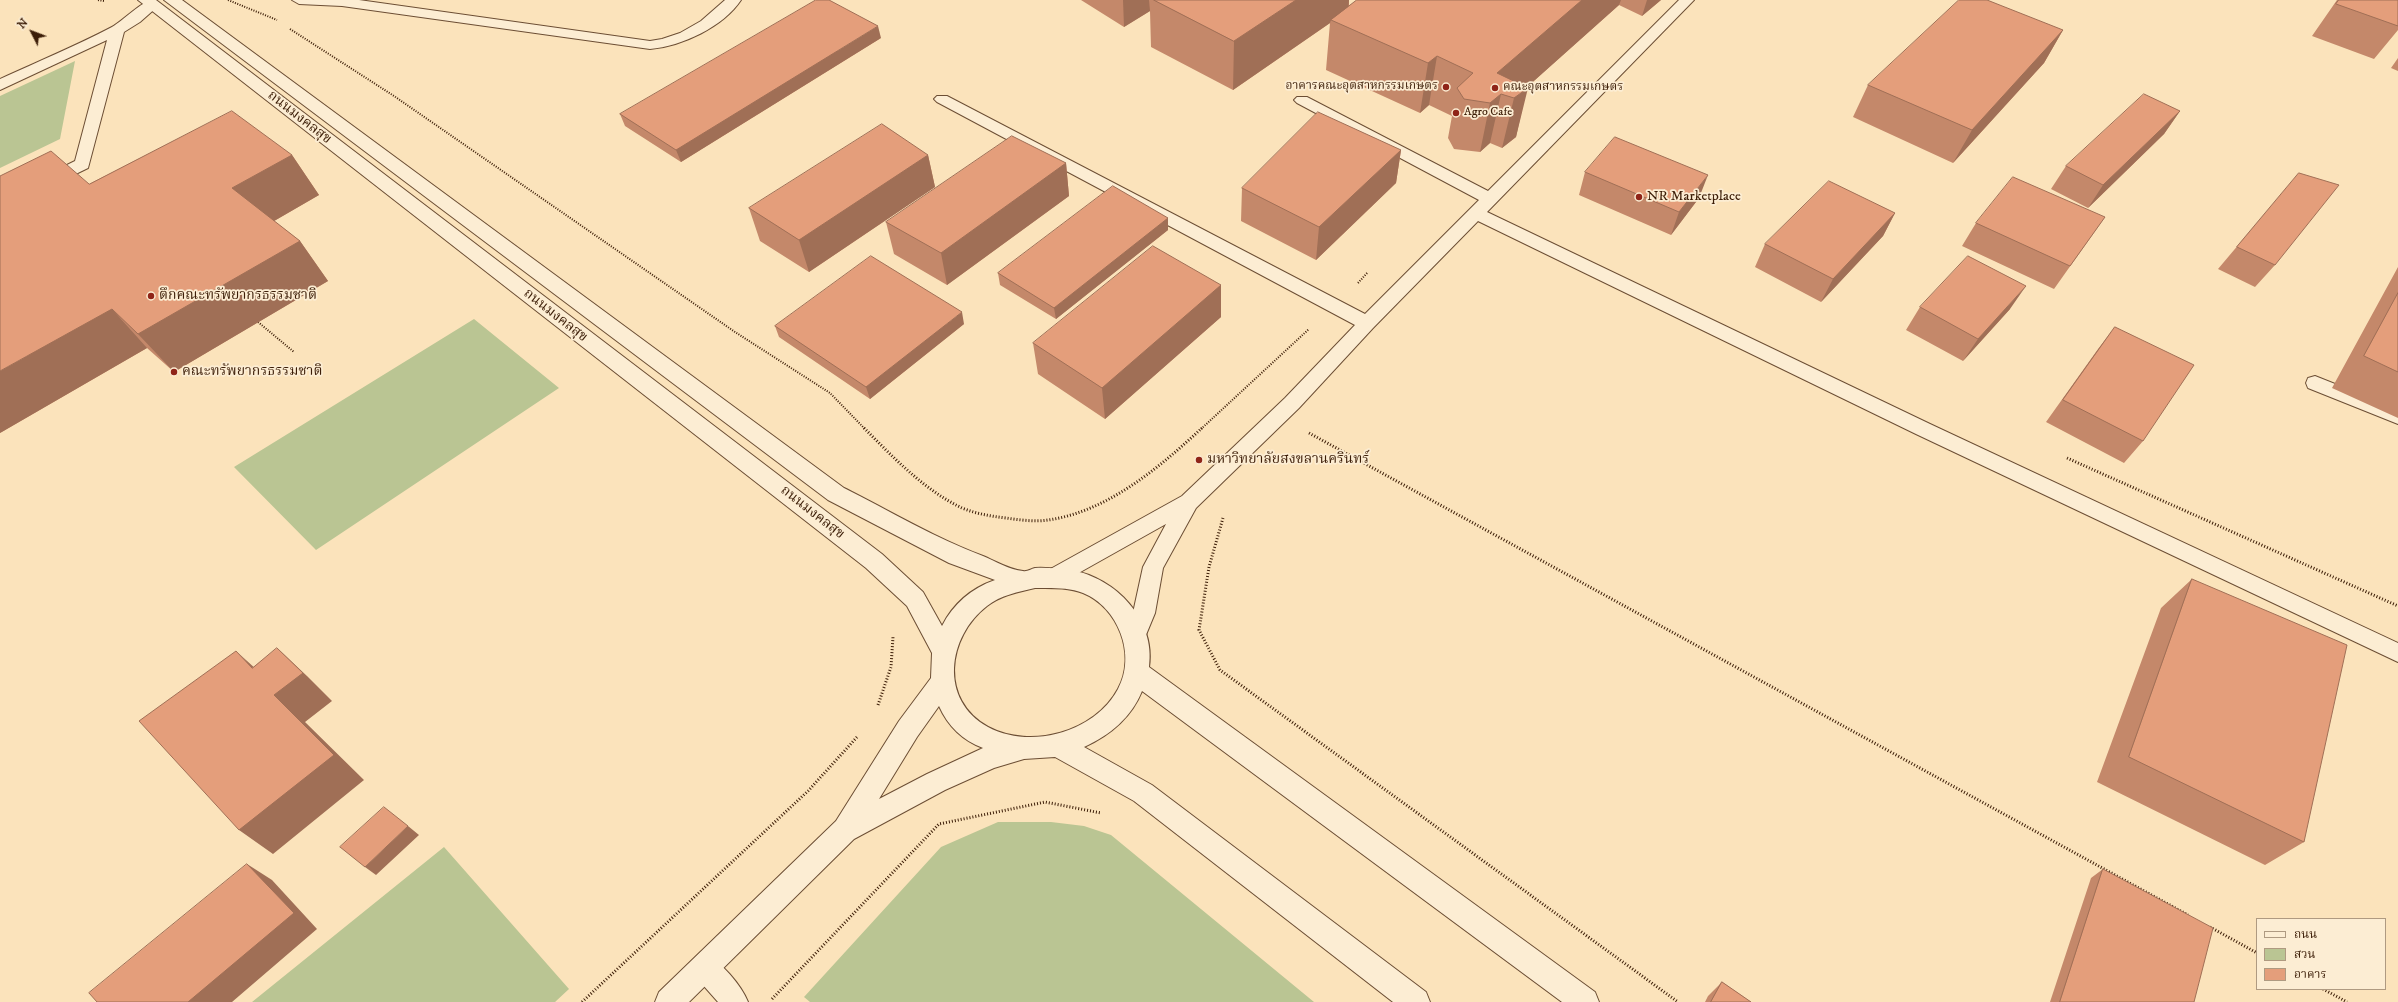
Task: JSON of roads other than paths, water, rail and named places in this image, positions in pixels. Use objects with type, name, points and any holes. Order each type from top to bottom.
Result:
[{"type":"street","name":"ถนนมงคลสุข","points":[[172,0],[836,494],[957,556],[1023,581]]},
{"type":"street","name":"ถนนมงคลสุข","points":[[149,2],[874,561],[914,599],[944,651]]},
{"type":"street","points":[[845,830],[936,782],[991,757],[1024,749],[1058,746],[1091,733],[1116,711],[1133,685],[1139,655],[1133,627],[1117,604],[1093,587],[1065,578],[1035,578],[1006,585],[978,599],[958,620],[944,646],[941,674],[942,682],[947,700],[964,723],[990,741],[1024,749]]},
{"type":"street","points":[[1136,672],[1586,1002]]},
{"type":"street","points":[[669,1002],[845,830],[908,729],[942,682]]},
{"type":"street","points":[[1058,746],[1143,792],[1416,1002]]},
{"type":"lane","points":[[299,0],[342,2],[645,45],[670,43],[689,35],[711,20],[734,0]]},
{"type":"lane","points":[[1052,578],[1189,502],[1292,403],[1368,323],[1687,0]]},
{"type":"lane","points":[[0,85],[116,30],[135,19],[149,2]]},
{"type":"lane","points":[[0,206],[82,164],[116,30]]},
{"type":"lane","points":[[942,100],[1368,323]]},
{"type":"lane","points":[[1302,100],[1491,199]]},
{"type":"lane","points":[[1476,213],[1930,432],[2398,654]]},
{"type":"lane","points":[[2315,382],[2398,417]]},
{"type":"lane","points":[[1135,635],[1144,613],[1153,567],[1189,502]]},
{"type":"lane","points":[[704,967],[735,1002]]},
{"type":"place","name":"อาคารคณะอุตสาหกรรมเกษตร","points":[[1446,87]]},
{"type":"place","name":"คณะอุตสาหกรรมเกษตร","points":[[1495,88]]},
{"type":"place","name":"Agro Cafe","points":[[1456,113]]},
{"type":"place","name":"NR Marketplace","points":[[1639,197]]},
{"type":"place","name":"ตึกคณะทรัพยากรธรรมชาติ","points":[[151,296]]},
{"type":"place","name":"คณะทรัพยากรธรรมชาติ","points":[[174,372]]},
{"type":"place","name":"มหาวิทยาลัยสงขลานครินทร์","points":[[1199,460]]}]
